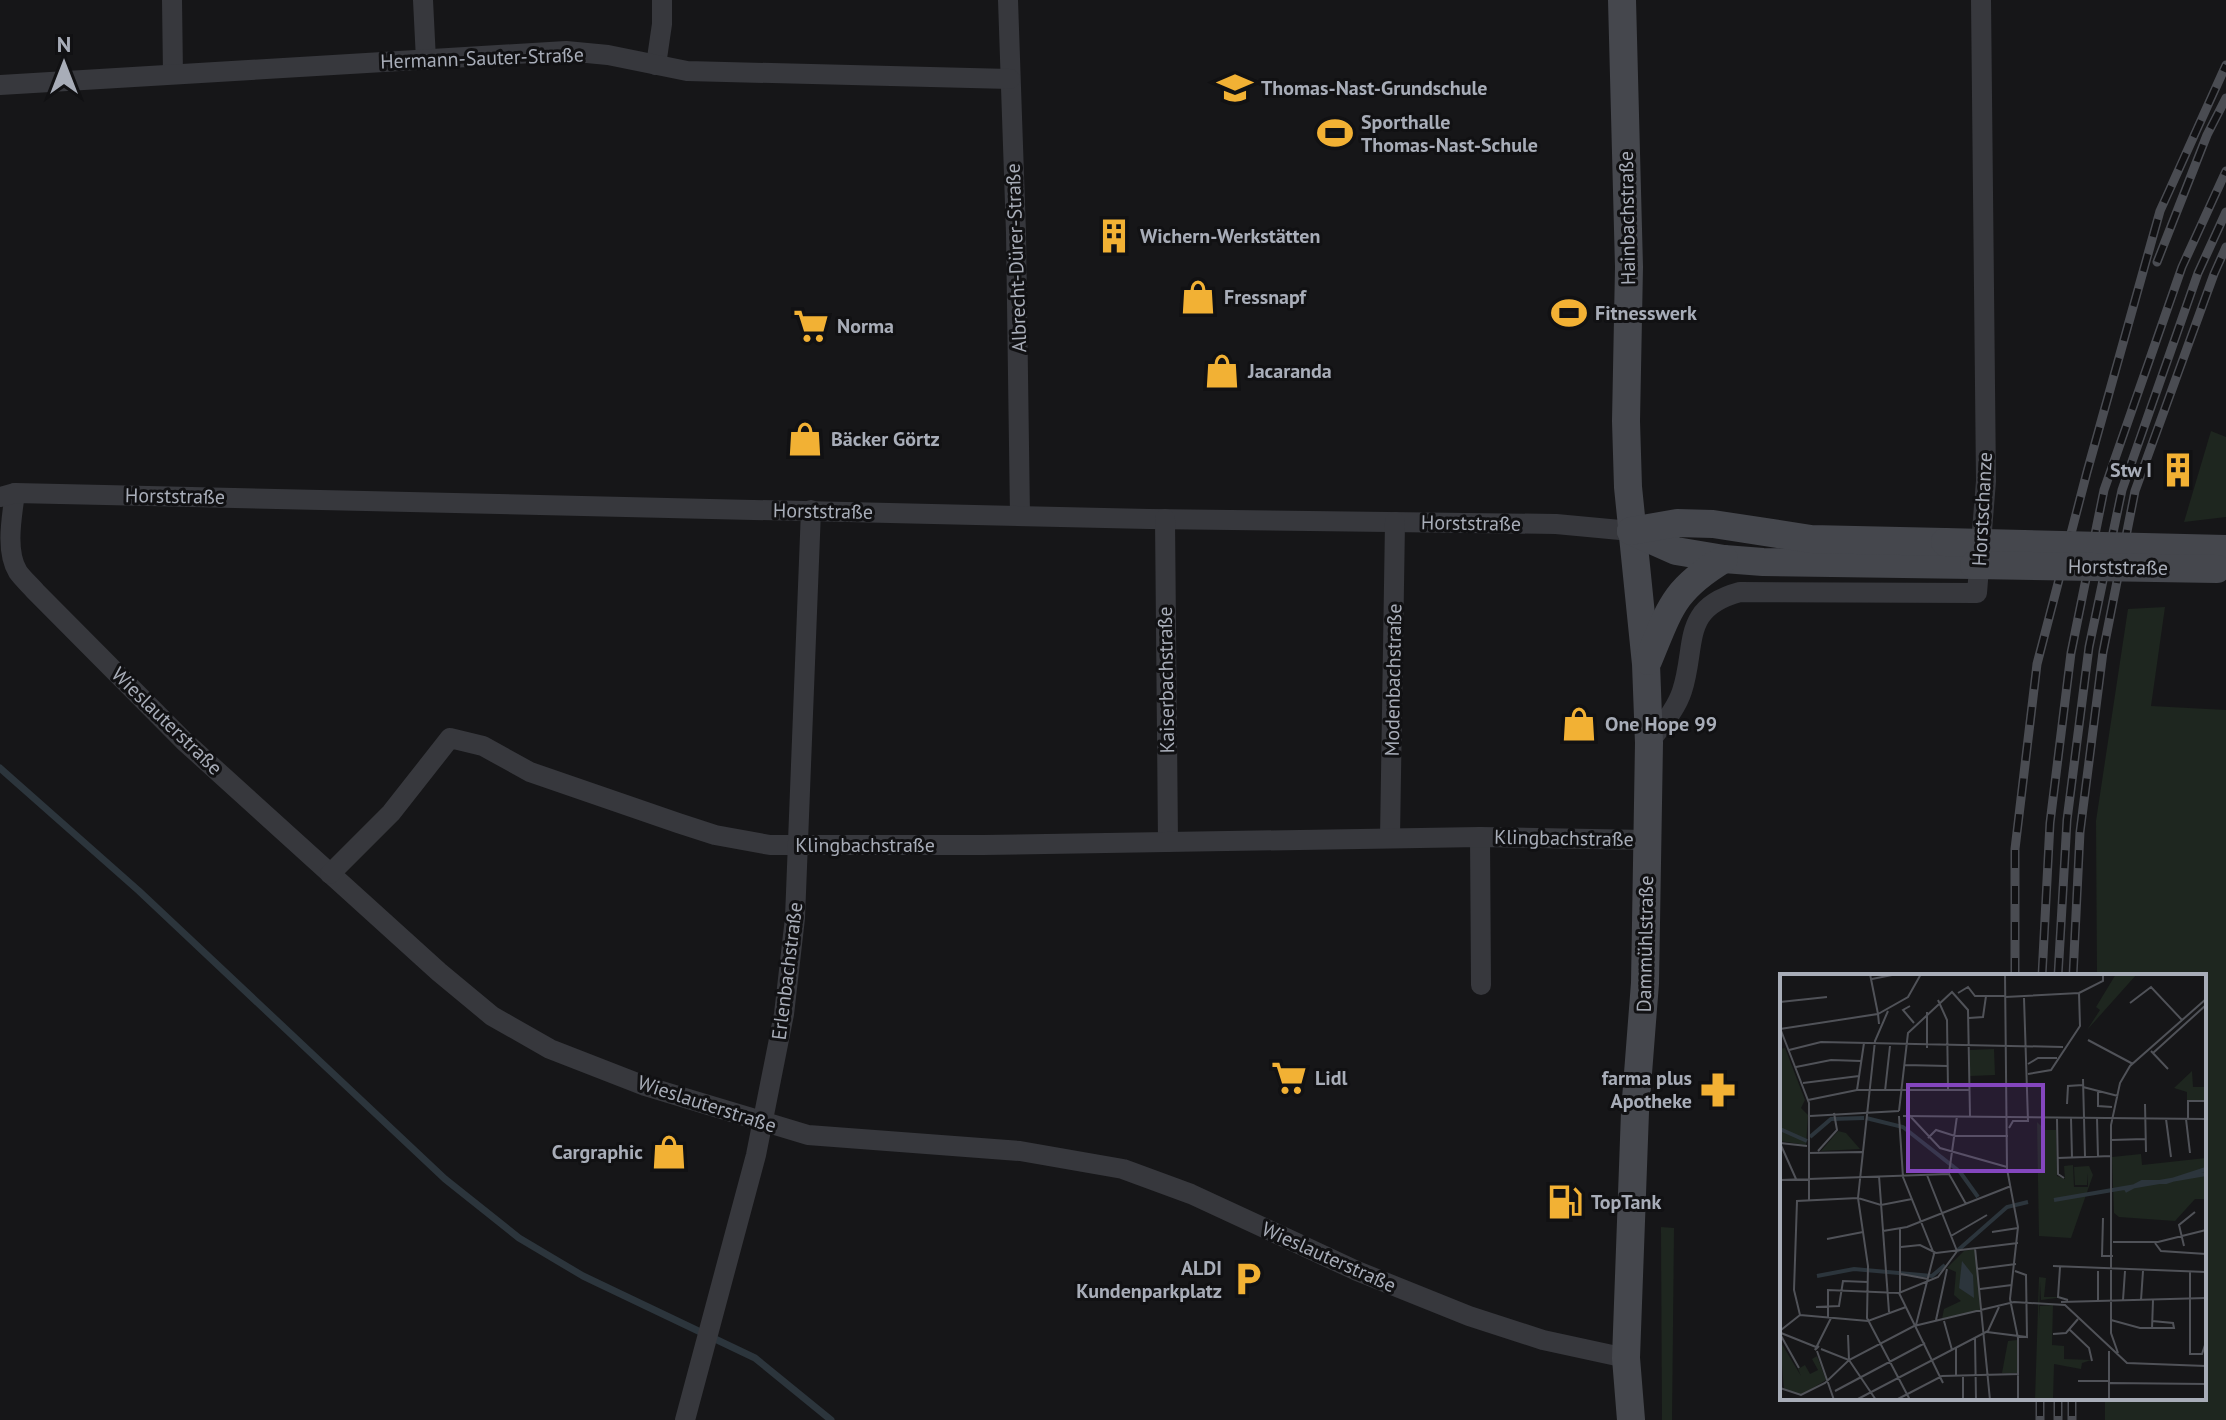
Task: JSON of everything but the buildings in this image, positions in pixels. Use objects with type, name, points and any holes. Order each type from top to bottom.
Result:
[{"type":"street","points":[[172,0],[173,74]]},
{"type":"street","points":[[423,0],[426,60]]},
{"type":"street","points":[[656,65],[662,0]]},
{"type":"street","name":"Albrecht-Dürer-Straße","points":[[1008,0],[1020,516]]},
{"type":"street","name":"Hainbachstraße","points":[[1622,0],[1629,267],[1626,421],[1631,531]]},
{"type":"street","name":"Horstschanze","points":[[1649,743],[1682,694],[1694,625],[1713,602],[1740,592],[1977,593],[1986,481],[1981,0]]},
{"type":"street","name":"Hermann-Sauter-Straße","points":[[0,85],[566,51],[608,55],[687,71],[1010,79]]},
{"type":"street","name":"Horststraße","points":[[5,493],[1574,525],[1631,531],[1677,523],[1713,524],[1810,551],[2226,569]]},
{"type":"street","name":"Wieslauterstraße","points":[[5,493],[18,571],[184,741],[456,987],[520,1034],[645,1086],[808,1135],[1020,1151],[1123,1169],[1191,1194],[1357,1271],[1469,1316],[1543,1340],[1626,1358]]},
{"type":"street","name":"Erlenbachstraße","points":[[685,1420],[763,1123],[788,984],[799,846],[811,510]]},
{"type":"street","name":"Kaiserbachstraße","points":[[1165,519],[1168,842]]},
{"type":"street","name":"Modenbachstraße","points":[[1390,838],[1395,522]]},
{"type":"street","name":"Horststraße","points":[[1631,531],[1676,551],[1724,559],[1810,551],[2041,547],[2226,549]]},
{"type":"street","name":"Dammühlstraße","points":[[1631,531],[1646,664],[1649,743],[1645,983],[1635,1112],[1626,1358],[1631,1420]]},
{"type":"street","points":[[1646,664],[1676,598],[1693,578],[1724,559]]},
{"type":"street","name":"Klingbachstraße","points":[[330,874],[391,813],[450,738],[483,746],[530,772],[678,823],[742,841],[799,846],[1480,837],[1647,840]]},
{"type":"street","name":"Klingbachstraße","points":[[1480,837],[1481,985]]},
{"type":"shaded area","points":[[2211,431],[2226,437],[2226,517],[2184,522]]},
{"type":"shaded area","points":[[2165,607],[2151,706],[2226,710],[2226,1420],[2105,1420],[2105,1400],[2206,1400],[2206,974],[2097,974],[2096,821],[2128,609]]},
{"type":"shaded area","points":[[1661,1227],[1674,1228],[1672,1420],[1662,1420]]},
{"type":"waterway","points":[[0,768],[139,891],[445,1179],[519,1238],[583,1276],[755,1358],[831,1420]]},
{"type":"railway","points":[[2015,974],[2015,849],[2037,664],[2160,211],[2226,65]]},
{"type":"railway","points":[[2157,262],[2207,135],[2226,98]]},
{"type":"railway","points":[[2042,974],[2050,823],[2071,653],[2104,490],[2182,267],[2226,171]]},
{"type":"railway","points":[[2058,974],[2067,820],[2089,647],[2122,490],[2198,273],[2226,212]]},
{"type":"railway","points":[[2073,974],[2080,832],[2103,652],[2135,491],[2226,247]]},
{"type":"railway","points":[[2040,1400],[2040,1420]]},
{"type":"railway","points":[[2058,1400],[2058,1420]]},
{"type":"railway","points":[[2072,1400],[2072,1420]]},
{"type":"place","name":"Thomas-Nast-Grundschule","points":[[1235,88]]},
{"type":"place","name":"Sporthalle Thomas-Nast-Schule","points":[[1335,133]]},
{"type":"place","name":"Wichern-Werkstätten","points":[[1114,236]]},
{"type":"place","name":"Fressnapf","points":[[1198,297]]},
{"type":"place","name":"Fitnesswerk","points":[[1569,313]]},
{"type":"place","name":"Norma","points":[[811,326]]},
{"type":"place","name":"Jacaranda","points":[[1222,371]]},
{"type":"place","name":"Bäcker Görtz","points":[[805,439]]},
{"type":"place","name":"Stw I","points":[[2178,470]]},
{"type":"place","name":"One Hope 99","points":[[1579,724]]},
{"type":"place","name":"Lidl","points":[[1289,1078]]},
{"type":"place","name":"farma plus Apotheke","points":[[1718,1090]]},
{"type":"place","name":"Cargraphic","points":[[669,1152]]},
{"type":"place","name":"TopTank","points":[[1565,1202]]},
{"type":"place","name":"ALDI Kundenparkplatz","points":[[1248,1279]]}]
